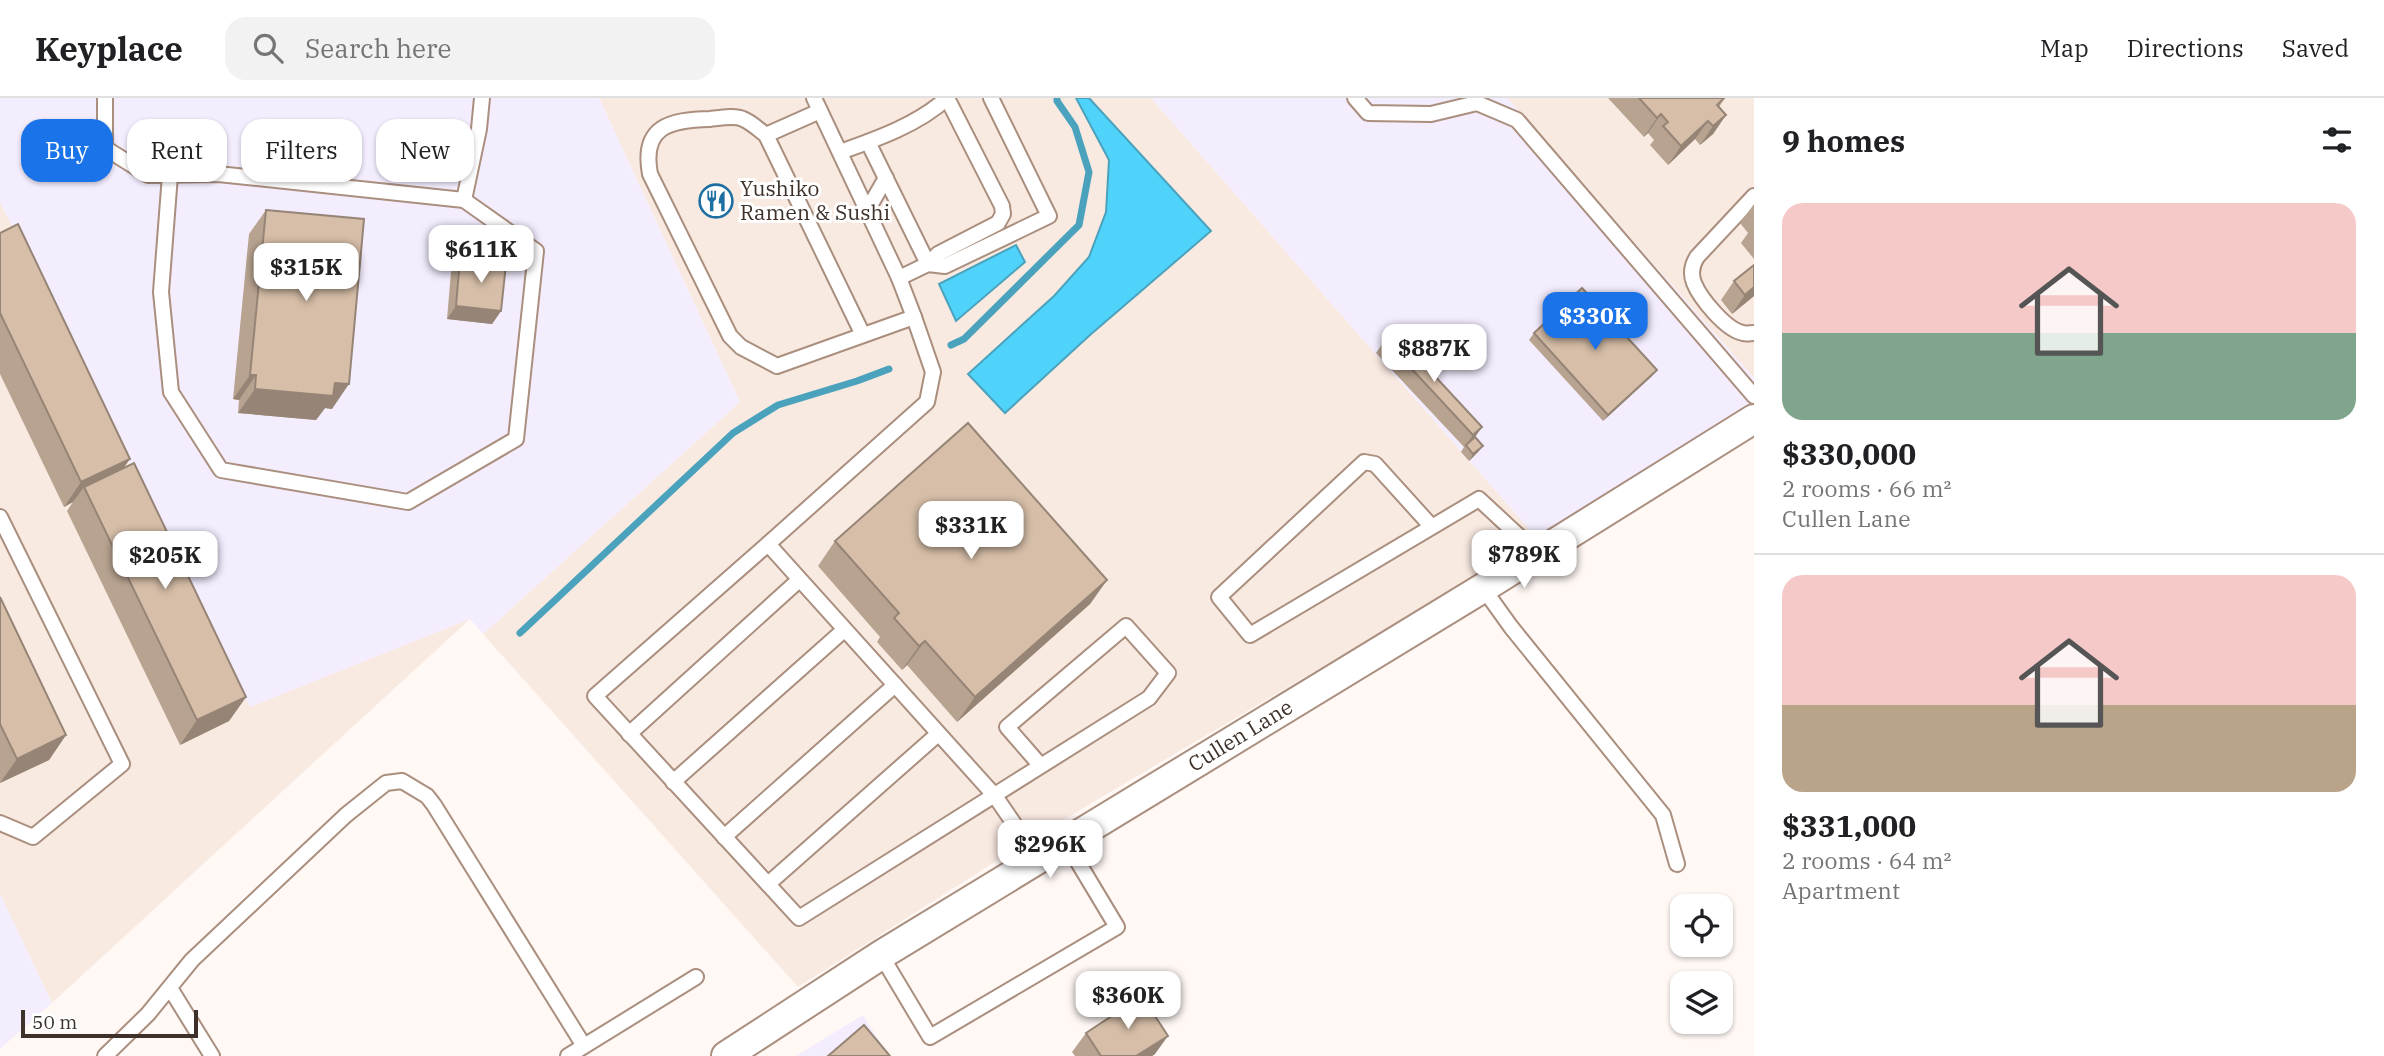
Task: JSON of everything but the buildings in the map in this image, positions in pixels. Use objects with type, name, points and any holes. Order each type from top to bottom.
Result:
[{"type":"street","name":"Cullen Lane","points":[[726,1056],[881,955],[1483,588],[1754,419]]},
{"type":"lane","points":[[105,98],[106,148],[127,162]]},
{"type":"lane","points":[[464,200],[479,129],[482,98]]},
{"type":"lane","points":[[840,152],[868,142],[932,111],[947,98],[1002,206],[1003,214],[998,223],[900,278]]},
{"type":"lane","points":[[929,264],[945,266],[1049,216],[991,98]]},
{"type":"lane","points":[[1355,98],[1368,113],[1431,114],[1477,103],[1517,120],[1754,397]]},
{"type":"lane","points":[[766,135],[817,105],[900,278],[933,372],[927,402],[595,696],[799,918],[995,796],[1149,698],[1168,673],[1126,626],[1007,727],[1041,766]]},
{"type":"lane","points":[[863,335],[766,135],[741,117],[681,120],[664,127],[652,139],[647,158],[650,174],[730,336],[741,347],[777,366],[914,317]]},
{"type":"lane","points":[[868,142],[929,264]]},
{"type":"lane","points":[[169,182],[160,292],[171,392],[221,470],[408,502],[516,439],[536,251],[464,200],[227,175]]},
{"type":"lane","points":[[868,209],[886,178]]},
{"type":"lane","points":[[1754,195],[1698,257],[1693,264],[1692,274],[1694,284],[1722,320],[1743,333],[1754,333]]},
{"type":"lane","points":[[1432,527],[1375,464],[1364,462],[1219,597],[1250,635],[1432,527],[1479,499],[1537,552]]},
{"type":"lane","points":[[0,517],[122,764],[33,837],[0,822]]},
{"type":"lane","points":[[768,544],[995,796],[1035,860]]},
{"type":"lane","points":[[629,734],[799,580]]},
{"type":"lane","points":[[1483,588],[1511,627],[1662,815],[1677,864]]},
{"type":"lane","points":[[673,782],[844,629]]},
{"type":"lane","points":[[724,837],[895,685]]},
{"type":"lane","points":[[768,884],[938,734]]},
{"type":"lane","points":[[105,1056],[148,1014],[192,960],[346,815],[386,783],[402,781],[427,796],[434,806],[584,1046]]},
{"type":"lane","points":[[881,955],[930,1037],[1117,927],[1066,842]]},
{"type":"lane","points":[[568,1056],[695,977]]},
{"type":"lane","points":[[170,988],[212,1056]]},
{"type":"shaded area","points":[[0,98],[599,98],[740,402],[483,634],[470,619],[250,707],[0,202]]},
{"type":"shaded area","points":[[599,98],[1151,98],[1538,539],[1031,839],[798,987],[483,634],[740,402]]},
{"type":"shaded area","points":[[1151,98],[1507,98],[1754,378],[1754,409],[1538,539]]},
{"type":"shaded area","points":[[1507,98],[1754,98],[1754,378]]},
{"type":"shaded area","points":[[0,202],[250,706],[470,619],[52,1003],[0,894]]},
{"type":"shaded area","points":[[0,894],[52,1003],[0,1049]]},
{"type":"shaded area","points":[[863,1015],[889,1056],[796,1056]]},
{"type":"water","points":[[1076,98],[1089,98],[1211,231],[1090,335],[1005,413],[968,374],[1054,296],[1089,257],[1106,212],[1109,160]]},
{"type":"water","points":[[1016,245],[1025,262],[956,321],[939,284]]},
{"type":"waterway","points":[[951,345],[964,339],[1079,225],[1089,172],[1075,127],[1057,98]]},
{"type":"waterway","points":[[520,633],[733,433],[778,405],[889,369]]},
{"type":"place","name":"Yushiko Ramen & Sushi","points":[[716,201]]}]
